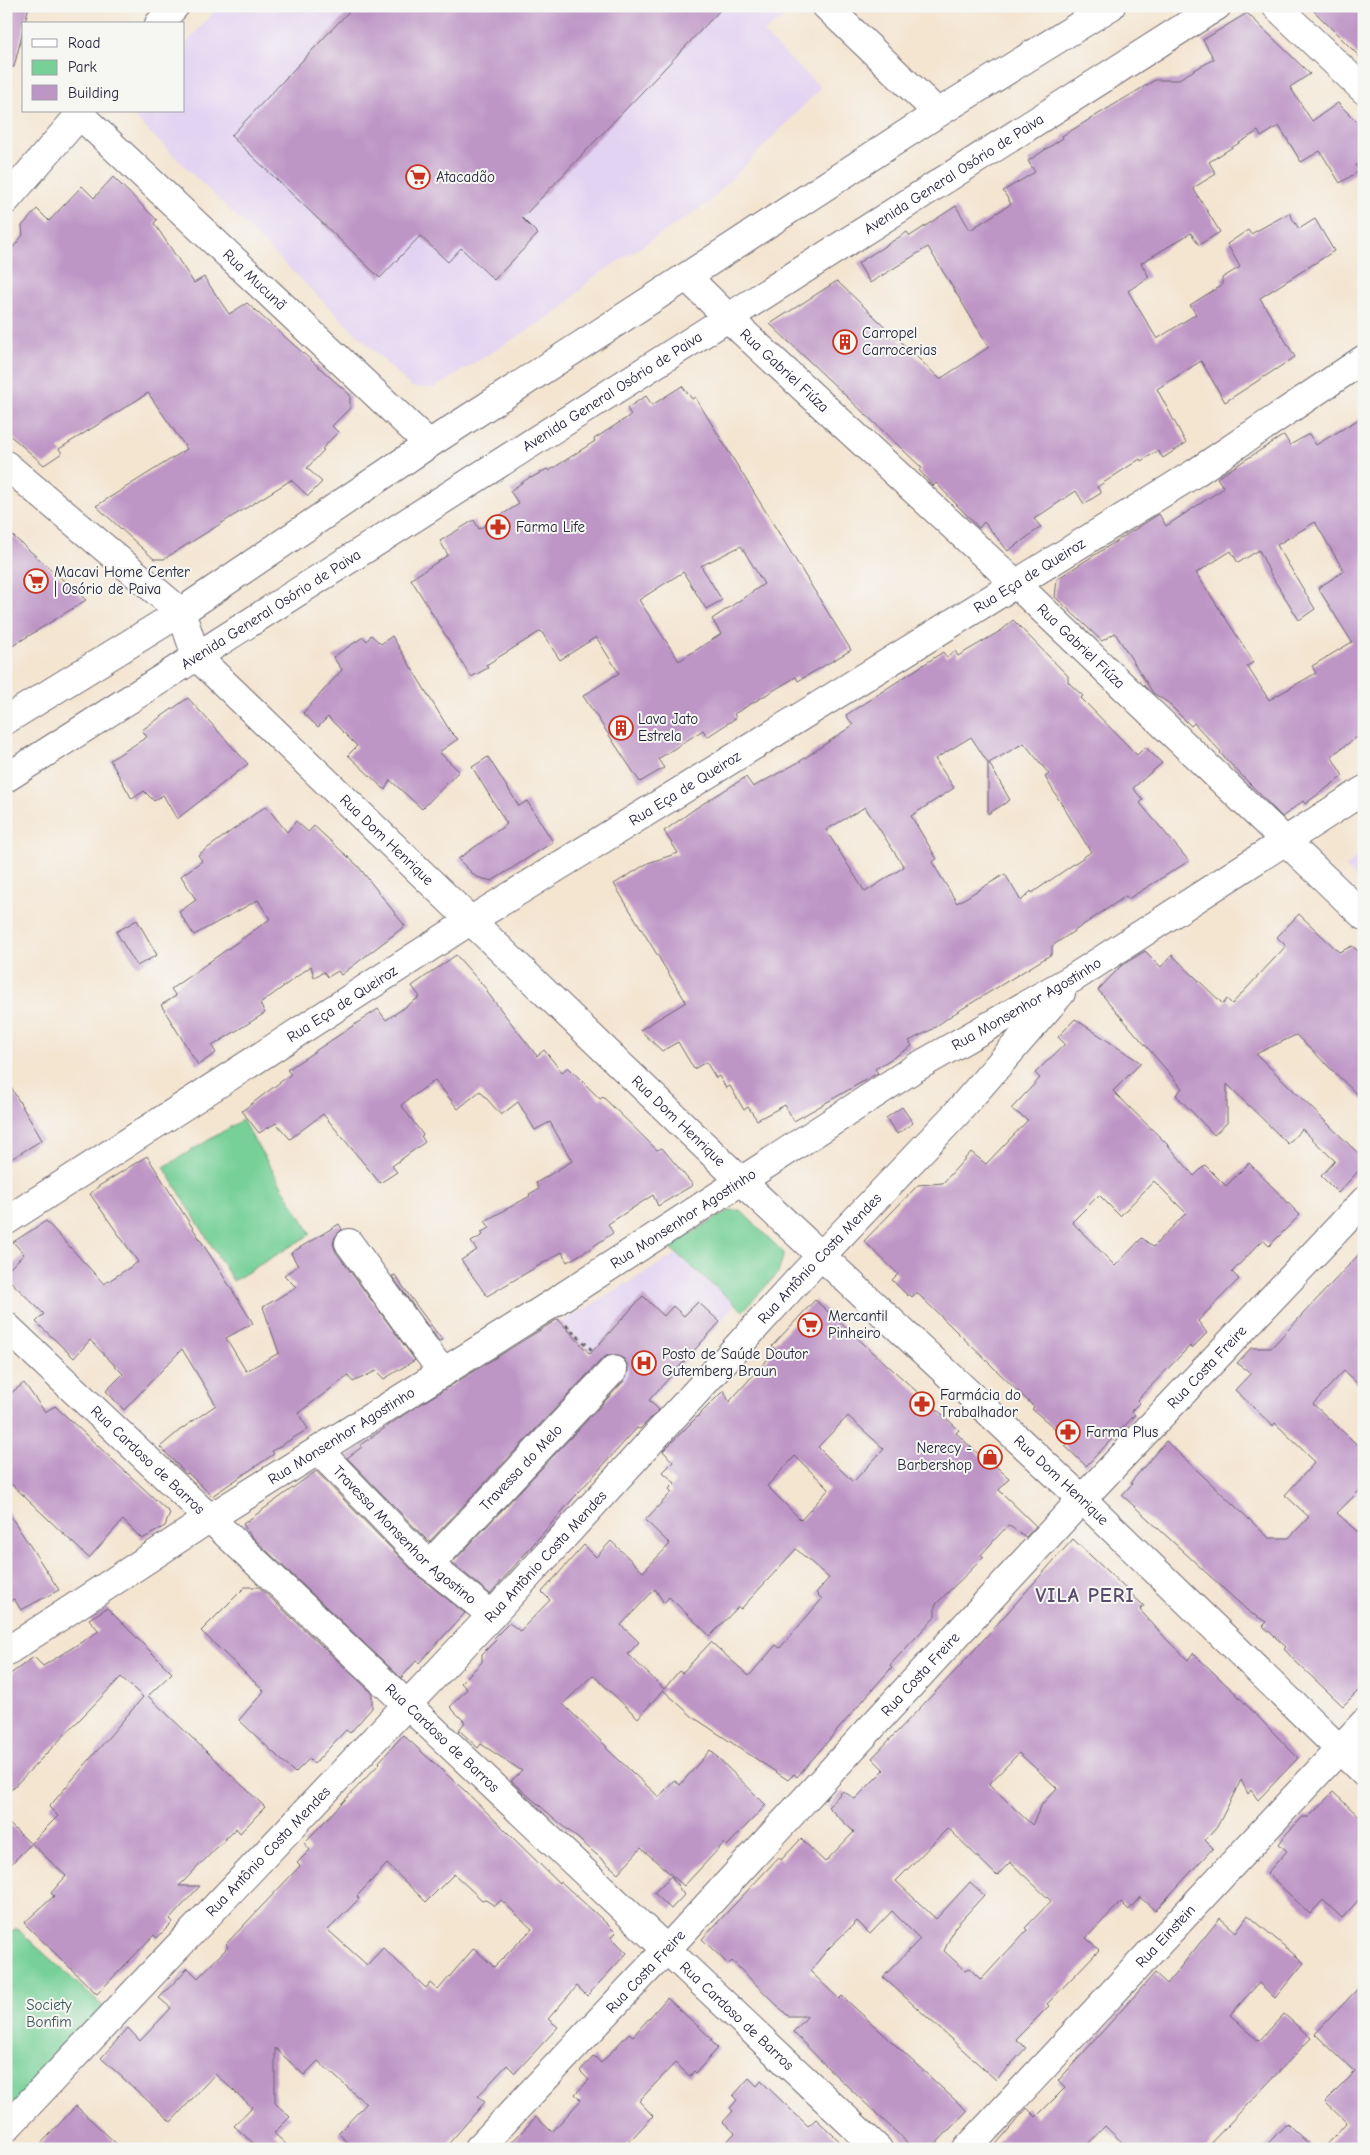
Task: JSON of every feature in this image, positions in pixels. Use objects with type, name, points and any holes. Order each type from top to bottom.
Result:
[{"type":"street","points":[[161,22],[174,6]]},
{"type":"street","points":[[826,6],[938,113]]},
{"type":"street","points":[[6,720],[181,612],[429,444],[938,113],[1110,6]]},
{"type":"street","name":"Avenida General Osório de Paiva","points":[[6,778],[1217,6]]},
{"type":"street","points":[[1276,6],[1364,90]]},
{"type":"street","points":[[6,200],[82,113]]},
{"type":"street","name":"Rua Mucunã","points":[[82,113],[429,444]]},
{"type":"street","name":"Rua Gabriel Fiúza","points":[[687,277],[727,317],[1016,584],[1364,916]]},
{"type":"street","name":"Rua Eça de Queiroz","points":[[6,1221],[470,921],[1195,473],[1364,359]]},
{"type":"street","points":[[6,465],[181,612]]},
{"type":"street","name":"Rua Dom Henrique","points":[[181,612],[196,656],[742,1182],[1082,1499],[1364,1773]]},
{"type":"street","name":"Rua Monsenhor Agostinho","points":[[6,1652],[210,1518],[548,1307],[916,1068],[1075,977],[1364,790]]},
{"type":"street","name":"Rua Antônio Costa Mendes","points":[[6,2128],[492,1616],[821,1255],[956,1114],[1075,977]]},
{"type":"street","name":"Rua Costa Freire","points":[[478,2149],[667,1949],[1082,1499],[1364,1201]]},
{"type":"street","points":[[349,1243],[443,1373]]},
{"type":"street","name":"Rua Cardoso de Barros","points":[[6,1326],[878,2149]]},
{"type":"street","name":"Travessa do Melo","points":[[429,1565],[612,1370]]},
{"type":"street","name":"Travessa Monsenhor Agostino","points":[[319,1451],[429,1565],[492,1616]]},
{"type":"street","name":"Rua Einstein","points":[[967,2149],[1364,1723]]},
{"type":"path","points":[[548,1307],[612,1370]]},
{"type":"shaded area","points":[[219,6],[787,6],[792,11],[763,33],[821,88],[707,204],[591,279],[562,309],[434,388],[411,387],[131,114],[132,112],[185,112],[185,45]]},
{"type":"shaded area","points":[[1364,849],[1364,886],[1346,868]]},
{"type":"shaded area","name":"Posto de Saúde Doutor Gutemberg Braun","points":[[676,1254],[735,1305],[647,1404],[561,1323]]},
{"type":"green space","points":[[242,1120],[311,1234],[233,1281],[164,1167]]},
{"type":"green space","points":[[740,1210],[784,1253],[778,1273],[743,1311],[669,1247],[728,1211]]},
{"type":"green space","name":"Society Bonfim","points":[[16,1928],[108,2011],[6,2123],[6,1938]]},
{"type":"building","points":[[6,6],[29,6],[25,22],[22,22],[22,34],[14,67],[6,66]]},
{"type":"building","name":"Atacadão","points":[[354,6],[724,6],[522,218],[538,234],[494,280],[461,248],[448,262],[420,236],[380,278],[231,136]]},
{"type":"building","points":[[1309,6],[1364,6],[1364,61]]},
{"type":"building","points":[[1247,13],[1310,74],[1290,87],[1312,121],[1338,103],[1364,129],[1364,160],[1355,165],[1359,171],[1340,183],[1320,151],[1301,162],[1279,126],[1261,137],[1258,131],[1209,162],[1216,174],[1193,188],[1220,232],[1199,245],[1191,233],[1141,263],[1149,277],[1128,291],[1157,339],[1196,314],[1190,305],[1222,285],[1222,278],[1240,267],[1227,244],[1248,230],[1251,234],[1289,213],[1299,229],[1315,219],[1334,251],[1260,298],[1295,357],[1225,402],[1201,361],[1157,389],[1186,443],[1163,458],[1158,451],[1141,461],[1140,459],[1097,487],[1101,493],[1084,504],[1076,491],[1034,519],[1041,527],[1008,551],[984,522],[979,528],[936,483],[933,486],[919,470],[922,468],[770,324],[837,281],[940,379],[989,347],[928,247],[870,283],[858,263],[907,232],[910,236],[956,206],[970,230],[1011,204],[1003,191],[1035,172],[1028,161],[1063,138],[1062,136],[1155,80],[1177,80],[1214,59],[1203,40]]},
{"type":"building","points":[[113,177],[157,220],[154,223],[194,283],[204,277],[229,314],[247,303],[350,395],[350,408],[332,426],[338,432],[307,468],[322,482],[308,496],[291,480],[164,559],[154,559],[96,506],[187,449],[148,393],[59,449],[62,453],[44,465],[6,432],[6,256],[23,235],[22,226],[37,209],[49,221],[82,186],[94,198]]},
{"type":"building","points":[[682,386],[692,399],[695,397],[851,650],[798,681],[796,677],[734,714],[736,718],[707,737],[703,730],[658,759],[664,768],[640,782],[583,696],[619,673],[596,637],[560,660],[541,631],[486,665],[488,668],[471,677],[411,579],[448,555],[440,541],[474,520],[479,529],[519,504],[510,491],[530,477],[547,469],[549,471],[595,441],[594,439],[631,415],[627,408],[646,396],[652,405]],"holes":[[[741,546],[764,584],[712,619],[721,634],[679,661],[639,600],[683,572],[706,609],[722,600],[701,566]]]},
{"type":"building","points":[[1364,416],[1364,732],[1331,756],[1343,776],[1305,804],[1303,801],[1282,817],[1220,753],[1194,723],[1191,726],[1167,702],[1153,693],[1115,633],[1102,641],[1055,597],[1057,579],[1159,514],[1166,526],[1224,488],[1217,478],[1284,435],[1290,445],[1309,434],[1316,445]],"holes":[[[1315,522],[1344,571],[1318,588],[1352,642],[1312,666],[1316,673],[1269,700],[1247,666],[1254,662],[1196,573],[1231,551],[1238,563],[1259,550],[1271,575],[1299,620],[1315,609],[1277,545]]]},
{"type":"building","name":"Macavi Home Center | Osório de Paiva","points":[[6,530],[86,600],[6,650]]},
{"type":"building","points":[[1013,620],[1068,676],[1068,682],[1083,696],[1081,698],[1137,755],[1145,747],[1162,763],[1133,788],[1143,800],[1140,803],[1189,861],[1128,899],[1126,896],[1052,946],[1052,954],[952,1015],[931,1030],[909,1041],[912,1046],[875,1069],[878,1073],[794,1121],[785,1105],[757,1120],[748,1107],[744,1110],[730,1086],[726,1088],[719,1076],[716,1078],[706,1062],[694,1069],[678,1042],[662,1051],[640,1030],[686,1002],[614,884],[648,863],[678,853],[664,831],[696,808],[746,777],[753,787],[799,762],[853,725],[846,715],[943,652],[946,657],[955,651],[958,656],[1002,630]],"holes":[[[971,737],[988,763],[988,814],[1010,800],[989,763],[1024,743],[1049,774],[1045,777],[1091,852],[1032,893],[1031,891],[1021,901],[1005,874],[957,903],[932,862],[937,859],[911,816],[954,788],[935,759]],[[865,807],[904,867],[865,892],[826,830]]]},
{"type":"building","points":[[371,635],[381,644],[392,636],[450,731],[458,739],[439,752],[459,771],[422,809],[390,780],[385,790],[348,755],[357,746],[328,717],[318,727],[303,713],[342,670],[333,657],[363,637],[367,641]]},
{"type":"building","points":[[188,698],[248,764],[177,819],[163,795],[154,801],[144,791],[132,799],[110,760],[147,737],[142,730]]},
{"type":"building","points":[[488,757],[519,806],[527,801],[553,842],[492,881],[476,877],[458,859],[507,824],[472,767]]},
{"type":"building","points":[[266,806],[287,832],[296,821],[308,832],[314,826],[358,866],[405,926],[341,975],[338,971],[328,977],[324,972],[314,977],[311,966],[260,1004],[265,1013],[212,1046],[216,1053],[198,1065],[161,1005],[176,996],[171,989],[270,919],[258,900],[194,935],[179,912],[196,900],[181,876],[202,861],[198,855]]},
{"type":"building","points":[[1299,914],[1339,952],[1352,946],[1364,956],[1364,1101],[1296,1035],[1256,1054],[1364,1159],[1364,1165],[1338,1193],[1321,1176],[1335,1161],[1302,1129],[1288,1144],[1227,1084],[1227,1123],[1214,1135],[1176,1095],[1182,1088],[1098,990],[1121,966],[1145,951],[1161,967],[1172,955],[1223,1004],[1227,999],[1232,1004],[1286,946],[1277,937]]},
{"type":"building","points":[[137,920],[157,955],[137,966],[116,932]]},
{"type":"building","points":[[456,955],[488,991],[537,1056],[544,1050],[562,1072],[568,1067],[600,1099],[603,1097],[657,1150],[662,1148],[693,1185],[658,1206],[653,1195],[608,1224],[613,1233],[588,1250],[567,1262],[562,1252],[487,1296],[461,1260],[477,1250],[471,1242],[483,1235],[481,1232],[490,1228],[485,1221],[530,1196],[529,1194],[539,1189],[536,1183],[572,1161],[550,1122],[535,1130],[518,1102],[501,1115],[480,1091],[458,1109],[435,1080],[401,1105],[423,1135],[421,1136],[425,1142],[392,1166],[397,1172],[380,1183],[323,1114],[290,1139],[276,1123],[259,1133],[242,1111],[291,1074],[287,1070],[378,1009],[386,1020],[420,997],[412,986]]},
{"type":"building","points":[[1075,1019],[1141,1063],[1113,1091],[1169,1146],[1194,1176],[1205,1165],[1226,1186],[1249,1163],[1300,1215],[1269,1246],[1263,1240],[1232,1272],[1239,1279],[1198,1321],[1207,1333],[1192,1348],[1190,1346],[1137,1400],[1139,1403],[1131,1411],[1135,1415],[1086,1466],[1065,1446],[1070,1441],[1032,1409],[1034,1407],[916,1292],[912,1297],[909,1294],[908,1296],[892,1280],[898,1274],[864,1241],[918,1185],[943,1183],[971,1152],[986,1164],[1028,1120],[1011,1109],[1040,1078],[1035,1073],[1065,1044],[1058,1037]],"holes":[[[1154,1181],[1186,1213],[1153,1247],[1142,1238],[1115,1266],[1072,1222],[1099,1195],[1120,1216]]]},
{"type":"building","points":[[6,1079],[42,1140],[6,1162]]},
{"type":"building","points":[[902,1107],[913,1123],[897,1134],[886,1118]]},
{"type":"building","points":[[147,1156],[253,1323],[226,1338],[246,1371],[279,1353],[263,1307],[296,1287],[284,1275],[298,1266],[291,1253],[339,1224],[342,1229],[335,1237],[333,1244],[336,1252],[415,1360],[384,1379],[376,1371],[353,1382],[348,1376],[298,1413],[308,1429],[272,1451],[274,1454],[212,1496],[188,1473],[186,1474],[160,1447],[180,1430],[216,1405],[182,1349],[124,1410],[106,1391],[123,1374],[90,1340],[74,1358],[36,1322],[44,1314],[6,1277],[6,1272],[24,1254],[13,1242],[46,1221],[104,1284],[138,1262],[90,1194],[99,1186]]},
{"type":"building","points":[[1364,1249],[1364,1390],[1344,1371],[1313,1404],[1364,1451],[1364,1486],[1337,1513],[1364,1538],[1364,1685],[1343,1706],[1294,1660],[1284,1649],[1286,1647],[1263,1626],[1267,1622],[1249,1612],[1122,1495],[1166,1441],[1269,1538],[1289,1538],[1309,1517],[1285,1495],[1315,1462],[1275,1423],[1273,1426],[1235,1390],[1251,1373],[1237,1363],[1251,1348],[1271,1348]]},
{"type":"building","points":[[395,1275],[442,1340],[439,1341],[392,1276]]},
{"type":"building","points":[[643,1296],[664,1316],[673,1306],[684,1316],[698,1302],[720,1322],[649,1400],[659,1410],[640,1429],[637,1428],[490,1594],[452,1563],[624,1381],[628,1373],[628,1366],[624,1359],[616,1355],[608,1355],[602,1359],[429,1542],[347,1458],[362,1447],[360,1445],[408,1412],[558,1319],[590,1354]]},
{"type":"building","points":[[815,1300],[959,1430],[956,1433],[988,1463],[992,1463],[1009,1478],[999,1490],[1036,1526],[1026,1537],[1008,1525],[981,1555],[984,1557],[935,1605],[935,1617],[890,1665],[892,1667],[797,1777],[794,1774],[788,1780],[693,1717],[663,1690],[638,1718],[593,1675],[563,1704],[606,1748],[659,1797],[674,1780],[680,1785],[710,1750],[766,1805],[727,1846],[724,1843],[684,1886],[641,1848],[618,1873],[511,1781],[522,1771],[481,1744],[478,1748],[459,1730],[465,1722],[450,1707],[467,1689],[461,1683],[482,1662],[482,1654],[496,1640],[494,1638],[509,1623],[520,1631],[550,1600],[542,1592],[584,1545],[596,1557],[611,1541],[643,1572],[670,1544],[645,1520],[672,1492],[669,1489],[675,1483],[663,1472],[673,1462],[663,1451],[724,1390],[729,1402],[776,1350],[772,1346]],"holes":[[[848,1416],[884,1449],[853,1482],[818,1447]],[[795,1456],[829,1489],[801,1520],[767,1486]],[[796,1549],[829,1578],[816,1593],[822,1599],[780,1648],[776,1645],[749,1676],[711,1642],[682,1673],[679,1671],[664,1689],[628,1654],[639,1642],[621,1625],[655,1589],[664,1603],[669,1597],[710,1636],[738,1607],[741,1609]]]},
{"type":"building","points":[[24,1383],[45,1412],[55,1406],[170,1513],[165,1526],[142,1539],[123,1520],[89,1558],[6,1479],[6,1397]]},
{"type":"building","points":[[316,1471],[418,1576],[465,1613],[419,1663],[416,1661],[401,1678],[251,1536],[243,1524]]},
{"type":"building","points":[[6,1509],[59,1590],[21,1610],[14,1599],[6,1603]]},
{"type":"building","points":[[1073,1539],[1144,1606],[1140,1610],[1170,1643],[1188,1660],[1193,1653],[1298,1758],[1258,1800],[1251,1790],[1248,1794],[1241,1780],[1217,1827],[1205,1840],[1213,1848],[1155,1911],[1140,1897],[1129,1910],[1121,1902],[1086,1938],[1099,1950],[1047,2004],[1049,2006],[1016,2039],[1026,2048],[996,2080],[883,1977],[920,1939],[892,1911],[870,1934],[857,1921],[828,1949],[810,1971],[839,1999],[842,1996],[967,2111],[931,2149],[914,2149],[826,2066],[793,2032],[808,2016],[788,2016],[732,1961],[728,1964],[702,1939],[779,1857],[781,1860],[801,1839],[825,1862],[854,1832],[828,1807],[843,1791],[855,1799],[884,1770],[872,1758],[959,1667]],"holes":[[[1019,1753],[1057,1788],[1042,1804],[1032,1825],[989,1784]],[[948,1828],[997,1876],[1010,1862],[1051,1901],[1025,1928],[1027,1930],[981,1980],[969,1968],[965,1970],[944,1951],[955,1927],[984,1895],[970,1882],[936,1919],[896,1881]]]},
{"type":"building","points":[[245,1587],[259,1587],[372,1693],[372,1708],[350,1733],[346,1730],[314,1764],[309,1759],[295,1773],[239,1720],[264,1691],[201,1631]]},
{"type":"building","points":[[107,1608],[172,1673],[148,1696],[265,1807],[240,1833],[236,1828],[179,1886],[200,1886],[170,1919],[173,1922],[157,1938],[154,1935],[97,1994],[24,1923],[54,1896],[51,1893],[66,1876],[31,1843],[58,1816],[49,1807],[143,1697],[121,1677],[6,1795],[6,1677],[34,1657],[43,1666],[99,1631],[89,1619]]},
{"type":"building","points":[[403,1735],[463,1789],[559,1883],[560,1881],[603,1920],[616,1933],[611,1937],[627,1953],[587,1996],[577,1986],[548,2019],[558,2027],[515,2073],[507,2065],[478,2096],[485,2102],[444,2149],[355,2149],[338,2133],[366,2104],[318,2061],[304,2075],[275,2048],[275,2103],[290,2117],[274,2133],[291,2149],[260,2149],[234,2126],[252,2107],[215,2074],[171,2122],[101,2058],[128,2028],[140,2041],[171,2008],[159,1998],[188,1968],[198,1978],[228,1947],[226,1944],[300,1866],[297,1863],[310,1850],[304,1843]],"holes":[[[387,1864],[426,1902],[454,1874],[482,1900],[484,1899],[495,1906],[501,1900],[532,1929],[494,1967],[474,1948],[438,1990],[430,1983],[426,1988],[383,1948],[367,1965],[328,1930],[359,1899],[357,1896]]]},
{"type":"building","points":[[1333,1792],[1364,1821],[1364,1894],[1342,1918],[1323,1900],[1310,1914],[1267,1873],[1287,1851],[1279,1844],[1286,1834],[1303,1817],[1309,1817]]},
{"type":"building","points":[[6,1821],[31,1844],[6,1869]]},
{"type":"building","points":[[671,1876],[684,1895],[671,1909],[654,1893]]},
{"type":"building","points":[[1248,1915],[1304,1963],[1275,1998],[1259,1983],[1230,2015],[1259,2041],[1284,2014],[1311,2038],[1205,2149],[1129,2149],[1105,2126],[1083,2149],[992,2149],[1027,2108],[1036,2117],[1065,2088],[1058,2081],[1155,1973],[1167,1984],[1220,1918],[1236,1932]]},
{"type":"building","points":[[1364,1982],[1364,2149],[1323,2149],[1347,2123],[1325,2102],[1355,2072],[1315,2034]]},
{"type":"building","points":[[667,1998],[712,2039],[710,2040],[718,2048],[696,2073],[694,2071],[690,2076],[675,2063],[639,2101],[653,2116],[622,2149],[505,2149],[536,2117],[552,2132],[581,2100],[575,2094],[589,2080],[580,2071],[594,2056],[601,2063],[629,2033],[633,2036]]},
{"type":"building","points":[[749,2078],[757,2086],[761,2081],[808,2126],[816,2119],[848,2149],[720,2149],[735,2133],[723,2122],[733,2111],[730,2108],[737,2100],[733,2096]]},
{"type":"building","points":[[76,2106],[122,2149],[36,2149]]},
{"type":"building","points":[[1287,2123],[1294,2130],[1314,2149],[1263,2149]]},
{"type":"place","name":"Atacadão","points":[[418,177]]},
{"type":"place","name":"Carropel Carrocerias","points":[[845,342]]},
{"type":"place","name":"Farma Life","points":[[498,527]]},
{"type":"place","name":"Macavi Home Center | Osório de Paiva","points":[[36,581]]},
{"type":"place","name":"Lava Jato Estrela","points":[[621,728]]},
{"type":"place","name":"Mercantil Pinheiro","points":[[810,1325]]},
{"type":"place","name":"Posto de Saúde Doutor Gutemberg Braun","points":[[644,1363]]},
{"type":"place","name":"Farmácia do Trabalhador","points":[[922,1404]]},
{"type":"place","name":"Farma Plus","points":[[1068,1432]]},
{"type":"place","name":"Nerecy - Barbershop","points":[[990,1457]]},
{"type":"district","name":"VILA PERI","points":[[1085,1595]]}]
